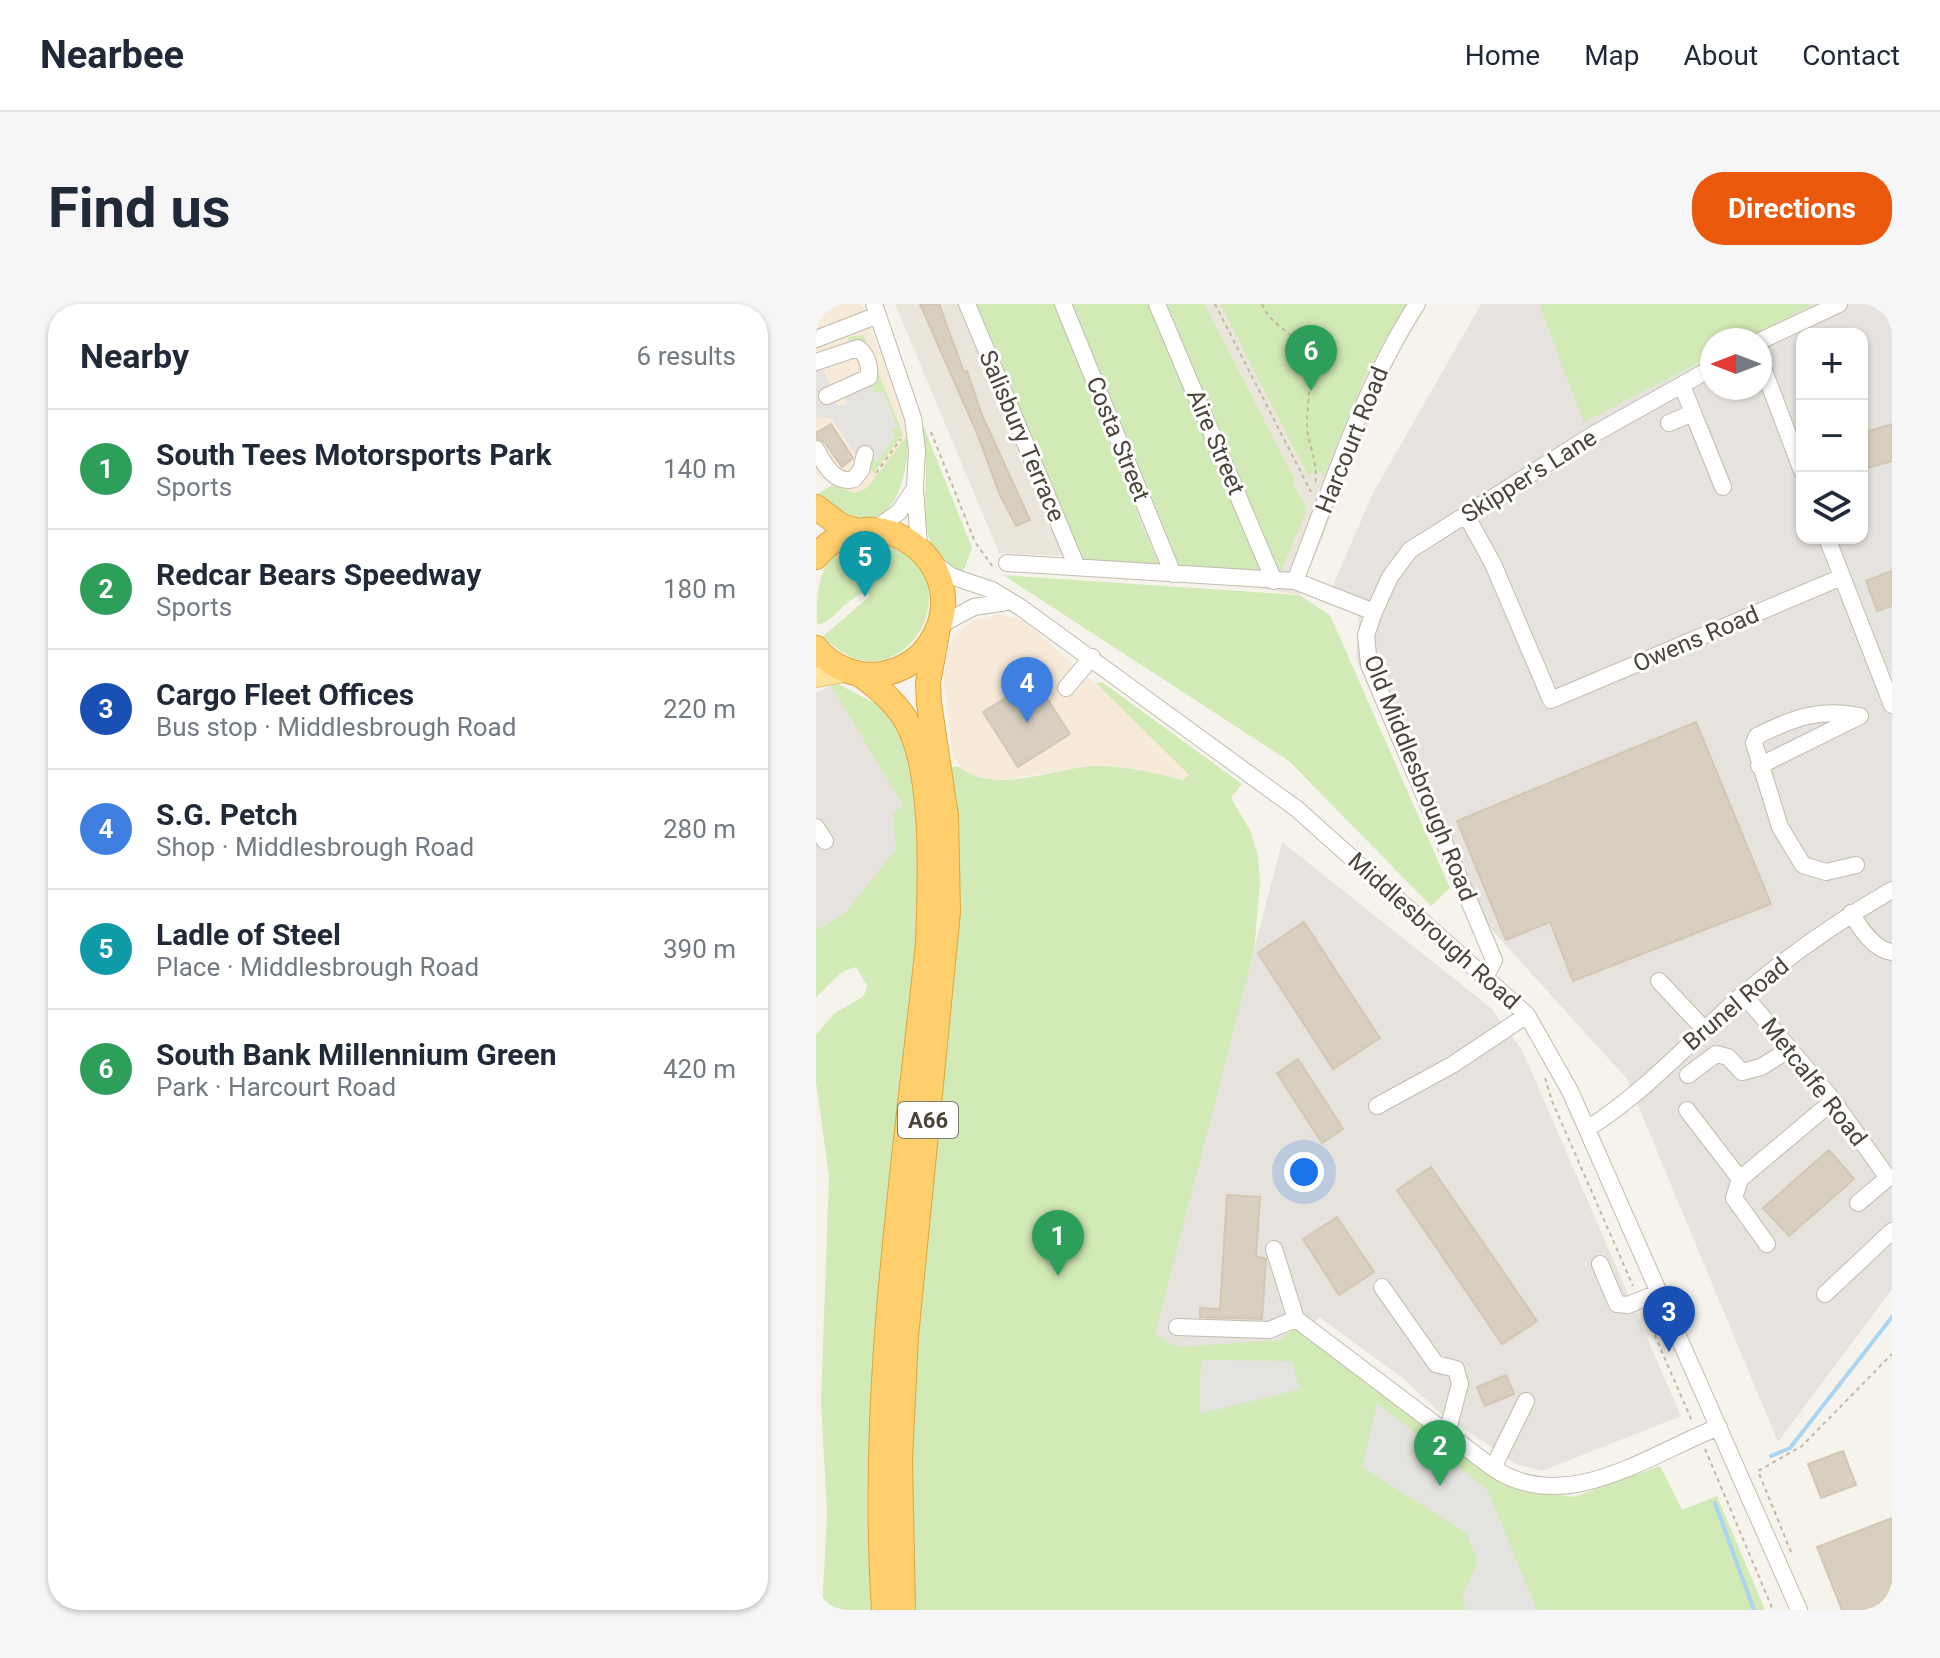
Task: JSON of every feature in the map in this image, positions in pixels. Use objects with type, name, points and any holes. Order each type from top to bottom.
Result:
[{"type":"highway","points":[[816,507],[841,526],[904,538],[925,555]]},
{"type":"highway","points":[[816,557],[839,538],[866,531]]},
{"type":"highway","name":"A66","points":[[903,1610],[900,1459],[906,1336],[948,912],[946,816],[928,683],[944,596],[925,555]]},
{"type":"highway","points":[[854,673],[887,673],[913,662],[938,629]]},
{"type":"highway","name":"A66","points":[[816,648],[834,664],[854,673],[890,698],[906,719],[916,746],[929,832],[926,959],[887,1333],[880,1480],[884,1610]]},
{"type":"main road","points":[[816,677],[854,673]]},
{"type":"street","name":"Salisbury Terrace","points":[[967,304],[1077,567]]},
{"type":"street","name":"Costa Street","points":[[1063,304],[1173,574]]},
{"type":"street","name":"Aire Street","points":[[1157,304],[1274,581]]},
{"type":"street","name":"Harcourt Road","points":[[1295,581],[1362,407],[1399,332],[1417,304]]},
{"type":"street","points":[[1772,335],[1839,304]]},
{"type":"street","points":[[816,339],[876,309],[913,418],[917,450],[915,488],[925,555]]},
{"type":"street","points":[[816,362],[858,348],[864,352],[870,368],[869,377],[862,383],[827,396]]},
{"type":"street","name":"Skipper's Lane","points":[[1374,612],[1390,577],[1410,550],[1594,434],[1700,375]]},
{"type":"street","points":[[1682,385],[1723,487]]},
{"type":"street","points":[[1772,392],[1796,455]]},
{"type":"street","points":[[1669,423],[1693,413]]},
{"type":"street","points":[[816,449],[834,476],[842,481],[854,479],[861,470],[865,454]]},
{"type":"street","points":[[866,531],[899,512],[915,488]]},
{"type":"street","name":"Owens Road","points":[[1466,515],[1493,564],[1551,700],[1842,577]]},
{"type":"street","points":[[1829,544],[1886,705]]},
{"type":"street","name":"Middlesbrough Road","points":[[925,555],[951,576],[992,590],[1006,602],[1020,607],[1246,769],[1297,809],[1527,1015],[1570,1091],[1799,1610]]},
{"type":"street","points":[[1007,563],[1295,581],[1374,612]]},
{"type":"street","points":[[938,629],[974,607],[1006,602]]},
{"type":"street","name":"Old Middlesbrough Road","points":[[1374,612],[1366,635],[1369,665],[1494,960],[1486,976]]},
{"type":"street","points":[[1066,688],[1092,657]]},
{"type":"street","points":[[1759,766],[1860,716],[1823,712],[1803,714],[1757,736],[1754,743],[1759,766],[1780,827],[1803,865],[1826,872],[1856,865]]},
{"type":"street","points":[[1865,885],[1873,901]]},
{"type":"street","name":"Brunel Road","points":[[1587,1129],[1614,1112],[1743,994],[1851,913],[1892,890]]},
{"type":"street","points":[[1851,913],[1862,931],[1884,952],[1892,952]]},
{"type":"street","points":[[1659,981],[1705,1030]]},
{"type":"street","name":"Metcalfe Road","points":[[1743,994],[1833,1101],[1890,1180],[1858,1203]]},
{"type":"street","points":[[1377,1106],[1452,1065],[1527,1015]]},
{"type":"street","points":[[1688,1075],[1716,1054],[1728,1057],[1742,1072],[1761,1067],[1790,1049]]},
{"type":"street","points":[[1767,1244],[1734,1198],[1740,1179],[1833,1101]]},
{"type":"street","points":[[1687,1110],[1740,1179]]},
{"type":"street","points":[[1825,1294],[1892,1231]]},
{"type":"street","points":[[1274,1249],[1296,1319],[1493,1468],[1525,1483],[1556,1488],[1589,1483],[1719,1427]]},
{"type":"street","points":[[1600,1264],[1617,1304],[1628,1305],[1660,1292]]},
{"type":"street","points":[[1382,1287],[1436,1364],[1456,1369],[1460,1384],[1447,1433]]},
{"type":"street","points":[[1177,1327],[1269,1330],[1296,1319]]},
{"type":"street","points":[[1493,1468],[1526,1401]]},
{"type":"path","points":[[1215,304],[1313,494],[1315,454],[1307,425],[1311,390],[1306,361],[1298,344],[1271,319],[1262,304]]},
{"type":"path","points":[[1795,1564],[1758,1471],[1802,1446],[1892,1354]]},
{"type":"shaded area","points":[[816,304],[862,304],[909,433],[867,488],[855,493],[845,492],[816,474]]},
{"type":"shaded area","points":[[895,304],[1426,304],[1398,350],[1299,595],[1083,557],[999,553]]},
{"type":"shaded area","points":[[1481,304],[1539,304],[1585,421],[1700,362],[1700,400],[1772,400],[1772,328],[1767,328],[1814,304],[1892,304],[1892,1289],[1778,1442],[1627,1079],[1465,900],[1356,659],[1359,620],[1356,612],[1328,597],[1373,493]]},
{"type":"shaded area","points":[[816,351],[838,406],[847,404],[844,395],[871,385],[875,394],[883,391],[897,427],[890,431],[895,436],[877,462],[868,454],[860,462],[832,419],[816,416]]},
{"type":"shaded area","points":[[999,614],[1024,621],[1131,715],[1189,775],[1183,780],[1127,767],[1093,766],[995,781],[966,772],[953,757],[944,679],[948,651],[953,638],[972,621]]},
{"type":"shaded area","points":[[831,686],[904,805],[893,814],[897,849],[845,913],[816,930],[816,693]]},
{"type":"shaded area","points":[[1282,842],[1491,1008],[1522,1050],[1681,1416],[1542,1471],[1516,1464],[1438,1411],[1404,1379],[1319,1317],[1303,1339],[1173,1355],[1153,1340]]},
{"type":"shaded area","points":[[1201,1360],[1292,1361],[1300,1389],[1199,1414]]},
{"type":"shaded area","points":[[1377,1403],[1487,1489],[1537,1610],[1466,1610],[1462,1596],[1478,1561],[1466,1533],[1362,1467]]},
{"type":"green space","points":[[972,304],[1054,304],[1158,565],[1078,561]]},
{"type":"green space","points":[[1065,304],[1149,304],[1258,561],[1258,571],[1173,567]]},
{"type":"green space","points":[[1167,304],[1204,304],[1295,480],[1292,482],[1305,505],[1305,514],[1281,571],[1278,570]]},
{"type":"green space","points":[[1220,304],[1406,304],[1367,371],[1324,476],[1319,471],[1308,475]]},
{"type":"green space","points":[[1539,304],[1814,304],[1767,328],[1700,328],[1700,362],[1584,422]]},
{"type":"green space","points":[[863,335],[903,434],[874,473],[865,464],[868,454],[876,461],[895,435],[889,431],[897,427],[883,392],[844,395],[872,380],[847,337]]},
{"type":"green space","points":[[919,415],[972,548],[963,572],[937,554],[927,529],[925,456]]},
{"type":"green space","points":[[909,433],[903,479],[887,509],[875,517],[859,518],[840,511],[816,495],[832,485],[855,493],[867,488]]},
{"type":"green space","points":[[874,542],[908,556],[925,579],[929,605],[920,630],[903,650],[880,661],[852,657],[823,636],[869,597],[868,592],[853,598],[830,619],[817,625],[818,593],[825,568],[843,550]]},
{"type":"green space","points":[[1003,575],[1299,595],[1330,615],[1450,888],[1431,906],[1289,761]]},
{"type":"green space","points":[[1102,682],[1242,784],[1231,798],[1250,830],[1258,856],[1260,882],[1254,951],[1155,1334],[1177,1347],[1281,1340],[1294,1329],[1303,1328],[1342,1364],[1534,1491],[1574,1497],[1660,1466],[1682,1510],[1717,1496],[1765,1610],[910,1610],[909,1384],[947,768],[958,766],[973,775],[1007,780],[1097,766],[1151,772],[1183,780],[1189,775],[1096,683]]},
{"type":"green space","points":[[838,684],[874,703],[878,700],[898,724],[910,752],[922,875],[875,1610],[822,1610],[827,1513],[821,1401],[829,1176],[816,1082],[816,1035],[835,1013],[864,996],[867,985],[856,967],[842,972],[816,997],[816,930],[845,913],[896,849],[893,814],[903,805],[831,686]]},
{"type":"building","points":[[920,304],[939,304],[982,415],[1030,520],[1016,526],[1000,495],[976,431]]},
{"type":"building","points":[[831,424],[853,458],[842,467],[825,443],[816,438],[816,433]]},
{"type":"building","points":[[1892,424],[1892,461],[1868,468],[1868,431]]},
{"type":"building","points":[[1892,571],[1892,606],[1877,611],[1866,581]]},
{"type":"building","points":[[1035,680],[1070,734],[1018,767],[983,712]]},
{"type":"building","points":[[1696,722],[1771,904],[1573,981],[1550,922],[1506,940],[1457,821]]},
{"type":"building","points":[[1304,922],[1380,1038],[1333,1069],[1258,953]]},
{"type":"building","points":[[1298,1059],[1343,1129],[1322,1143],[1277,1073]]},
{"type":"building","points":[[1829,1150],[1854,1179],[1789,1236],[1763,1208]]},
{"type":"building","points":[[1431,1167],[1537,1321],[1502,1344],[1397,1190]]},
{"type":"building","points":[[1227,1195],[1260,1197],[1256,1256],[1266,1259],[1262,1319],[1200,1317],[1200,1308],[1220,1309]]},
{"type":"building","points":[[1337,1217],[1374,1272],[1339,1295],[1303,1239]]},
{"type":"building","points":[[1506,1375],[1514,1394],[1485,1406],[1477,1387]]},
{"type":"building","points":[[1843,1451],[1856,1485],[1821,1498],[1808,1464]]},
{"type":"building","points":[[1892,1518],[1892,1610],[1842,1610],[1817,1547]]},
{"type":"waterway","points":[[1771,1456],[1790,1448],[1892,1317]]},
{"type":"waterway","points":[[1715,1503],[1754,1610]]},
{"type":"place","name":"South Bank Millennium Green","points":[[1311,391]]},
{"type":"place","name":"Ladle of Steel","points":[[865,597]]},
{"type":"place","name":"S.G. Petch","points":[[1027,723]]},
{"type":"place","name":"South Tees Motorsports Park","points":[[1058,1276]]},
{"type":"place","name":"Cargo Fleet Offices","points":[[1669,1352]]},
{"type":"place","name":"Redcar Bears Speedway","points":[[1440,1486]]}]
